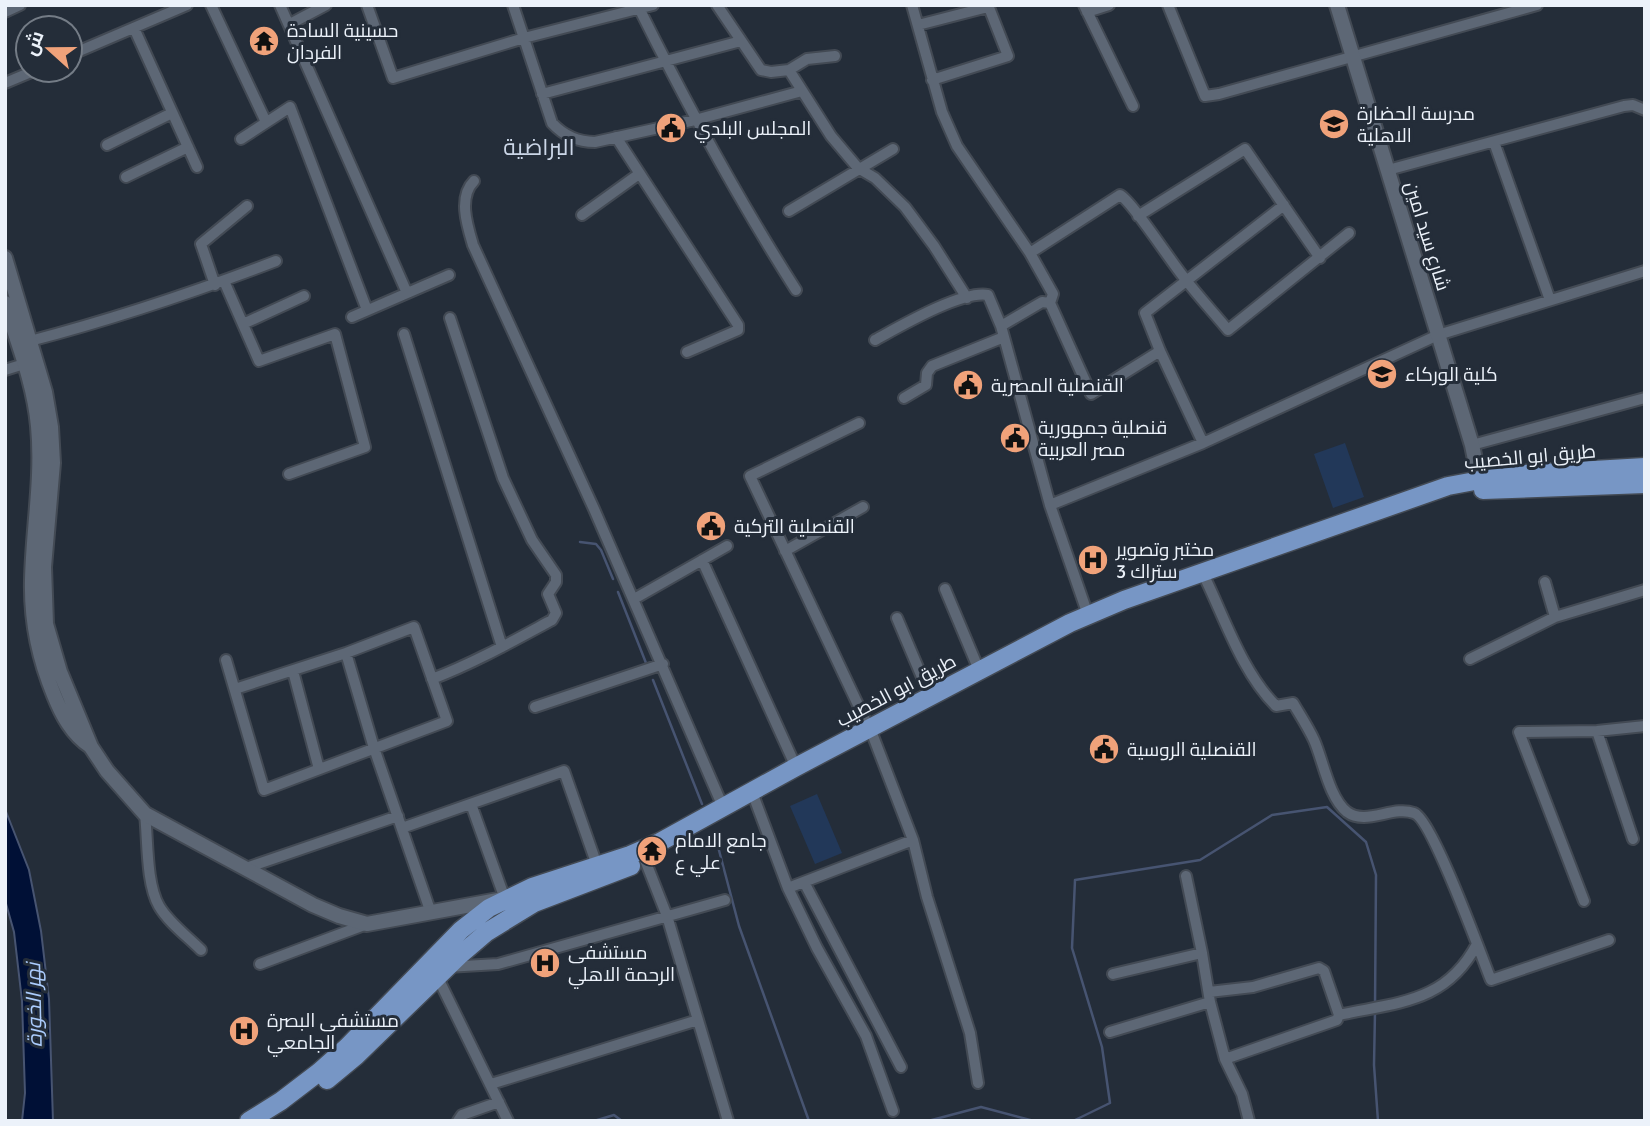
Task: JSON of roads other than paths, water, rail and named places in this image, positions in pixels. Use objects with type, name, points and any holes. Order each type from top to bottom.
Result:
[{"type":"main road","name":"طريق ابو الخصيب","points":[[249,1121],[351,1052],[487,932],[510,916],[650,847],[796,766],[871,732],[1079,627],[1206,580],[1418,495],[1479,479],[1645,467]]},
{"type":"main road","name":"طريق ابو الخصيب","points":[[270,1121],[307,1096],[351,1052],[461,930],[505,899],[645,860],[755,800],[930,696],[1088,615],[1266,554],[1469,492],[1503,488],[1645,484]]},
{"type":"street","points":[[5,12],[20,5]]},
{"type":"street","points":[[84,49],[187,5]]},
{"type":"street","points":[[211,5],[266,122]]},
{"type":"street","points":[[280,5],[407,293]]},
{"type":"street","points":[[290,24],[326,5]]},
{"type":"street","points":[[367,5],[393,78],[630,8],[653,5]]},
{"type":"street","points":[[513,5],[552,123],[565,134],[585,142],[695,120],[803,91]]},
{"type":"street","points":[[717,5],[761,70],[789,71],[807,59],[835,56]]},
{"type":"street","points":[[912,5],[942,112],[957,146],[1030,253],[1053,294],[1050,303],[1091,394],[1160,351]]},
{"type":"street","points":[[1110,5],[1085,8],[1133,106]]},
{"type":"street","points":[[1168,5],[1205,96],[1537,5]]},
{"type":"street","name":"شارع سيد امين","points":[[1337,5],[1472,446],[1479,479]]},
{"type":"street","points":[[918,25],[988,6],[1008,56],[932,80]]},
{"type":"street","points":[[630,8],[665,60],[695,120],[796,290]]},
{"type":"street","points":[[134,28],[197,167]]},
{"type":"street","points":[[542,94],[741,41]]},
{"type":"street","points":[[789,71],[831,136],[858,168],[875,178],[905,207],[967,298]]},
{"type":"street","points":[[1388,170],[1624,106],[1645,110]]},
{"type":"street","points":[[240,139],[290,107],[368,310]]},
{"type":"street","points":[[107,145],[172,113]]},
{"type":"street","points":[[616,137],[738,325],[738,330],[687,352]]},
{"type":"street","points":[[1494,142],[1550,300]]},
{"type":"street","points":[[126,177],[188,147]]},
{"type":"street","points":[[789,211],[893,149]]},
{"type":"street","points":[[1138,216],[1245,149],[1320,258]]},
{"type":"street","points":[[582,215],[639,174]]},
{"type":"street","points":[[474,181],[466,192],[465,201],[473,245],[663,664],[723,807]]},
{"type":"street","points":[[1030,253],[1120,195],[1128,199],[1186,281],[1228,330],[1349,233]]},
{"type":"street","points":[[1203,443],[1145,313],[1284,205]]},
{"type":"street","points":[[247,206],[201,244],[220,283],[243,324],[259,361],[335,334],[365,447],[289,474]]},
{"type":"street","points":[[5,258],[47,401],[53,445],[44,567],[46,624],[60,672],[91,747],[107,771],[145,814],[313,905],[367,924]]},
{"type":"street","points":[[30,341],[128,314],[276,261]]},
{"type":"street","points":[[1050,505],[1203,443],[1438,335],[1645,271]]},
{"type":"street","points":[[352,317],[449,275]]},
{"type":"street","points":[[875,340],[932,311],[979,293],[988,295],[1003,332],[1050,505],[1088,615]]},
{"type":"street","points":[[243,324],[304,296]]},
{"type":"street","points":[[904,398],[926,385],[927,373],[932,366],[1003,332],[1042,302],[1050,303]]},
{"type":"street","points":[[5,303],[33,390],[39,446],[32,582],[34,624],[43,665],[58,705],[79,739],[91,747]]},
{"type":"street","points":[[432,679],[464,667],[502,647],[554,618],[556,611],[548,594],[556,575],[532,540],[503,478],[450,318]]},
{"type":"street","points":[[404,334],[502,647]]},
{"type":"street","points":[[5,370],[24,364]]},
{"type":"street","points":[[1472,446],[1645,398]]},
{"type":"street","points":[[859,422],[750,477],[871,732],[913,839],[927,897],[970,1033],[978,1083]]},
{"type":"street","points":[[785,551],[863,507]]},
{"type":"street","points":[[634,599],[727,546]]},
{"type":"street","points":[[702,560],[796,766]]},
{"type":"street","points":[[1206,580],[1250,672],[1276,706],[1293,703],[1314,740],[1331,786],[1347,812],[1362,817],[1396,809],[1413,812],[1427,825],[1456,889],[1491,980],[1609,940]]},
{"type":"street","points":[[1545,583],[1555,617]]},
{"type":"street","points":[[944,589],[979,670]]},
{"type":"street","points":[[1470,659],[1555,617],[1645,590]]},
{"type":"street","points":[[897,618],[930,696]]},
{"type":"street","points":[[226,660],[264,790],[447,721],[414,627],[235,690]]},
{"type":"street","points":[[346,653],[374,748],[431,913]]},
{"type":"street","points":[[535,707],[663,664]]},
{"type":"street","points":[[293,671],[319,769]]},
{"type":"street","points":[[1584,901],[1519,732],[1597,731],[1645,726]]},
{"type":"street","points":[[1597,731],[1633,839]]},
{"type":"street","points":[[402,828],[564,771],[599,871]]},
{"type":"street","points":[[755,800],[788,888],[817,948],[866,1036],[892,1111]]},
{"type":"street","points":[[260,964],[367,924],[505,899],[471,804]]},
{"type":"street","points":[[145,814],[155,898],[163,912],[201,950]]},
{"type":"street","points":[[246,868],[398,816]]},
{"type":"street","points":[[788,888],[913,839]]},
{"type":"street","points":[[645,860],[667,916],[728,1121]]},
{"type":"street","points":[[1186,876],[1225,1059],[1242,1094],[1249,1121]]},
{"type":"street","points":[[804,882],[901,1067]]},
{"type":"street","points":[[508,1121],[442,972],[498,964],[726,900]]},
{"type":"street","points":[[1339,1015],[1422,997],[1440,987],[1465,965],[1477,944]]},
{"type":"street","points":[[1113,974],[1202,953]]},
{"type":"street","points":[[1110,1032],[1210,997],[1319,968],[1324,971],[1339,1015],[1337,1020],[1225,1059]]},
{"type":"street","points":[[491,1084],[698,1020]]},
{"type":"street","points":[[458,1121],[462,1115],[499,1102]]},
{"type":"water","name":"نهر الخورة","points":[[5,809],[29,870],[41,931],[49,999],[53,1121],[22,1121],[25,1093],[22,1001],[14,932],[5,900]]},
{"type":"waterway","points":[[580,542],[596,544],[613,579]]},
{"type":"waterway","points":[[618,592],[646,663]]},
{"type":"waterway","points":[[653,680],[702,804]]},
{"type":"waterway","points":[[1073,1121],[1110,1103],[1102,1047],[1072,948],[1075,880],[1200,860],[1272,815],[1327,807],[1366,842],[1376,875],[1375,1006]]},
{"type":"waterway","points":[[716,839],[739,926],[809,1121]]},
{"type":"waterway","points":[[1375,1012],[1374,1065],[1378,1121]]},
{"type":"waterway","points":[[928,1121],[981,1107],[1034,1121]]},
{"type":"waterway","points":[[594,1121],[614,1115],[622,1121]]},
{"type":"place","name":"حسينية السادة الفردان","points":[[264,41]]},
{"type":"place","name":"مدرسة الحضارة الاهلية","points":[[1334,124]]},
{"type":"place","name":"المجلس البلدي","points":[[671,128]]},
{"type":"place","name":"كلية الوركاء","points":[[1382,374]]},
{"type":"place","name":"القنصلية المصرية","points":[[968,385]]},
{"type":"place","name":"قنصلية جمهورية مصر العربية","points":[[1015,438]]},
{"type":"place","name":"القنصلية التركية","points":[[711,526]]},
{"type":"place","name":"مختبر وتصوير ستراك 3","points":[[1093,560]]},
{"type":"place","name":"القنصلية الروسية","points":[[1104,749]]},
{"type":"place","name":"جامع الامام علي ع","points":[[652,851]]},
{"type":"place","name":"مستشفى الرحمة الاهلي","points":[[545,963]]},
{"type":"place","name":"مستشفى البصرة الجامعي","points":[[244,1031]]},
{"type":"district","name":"البراضية","points":[[539,147]]}]
